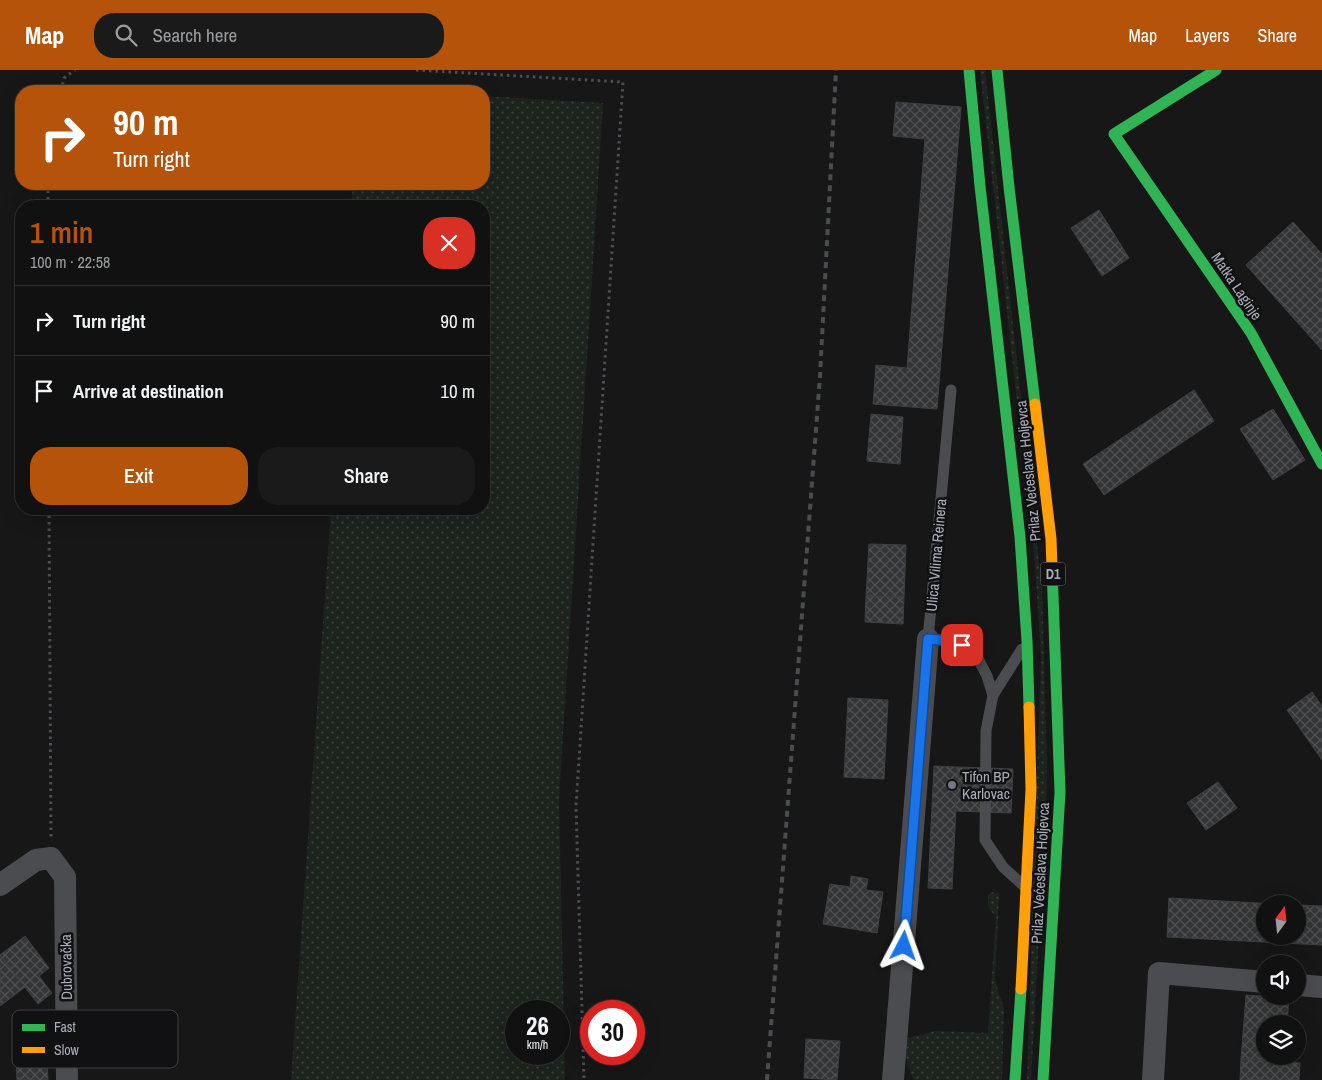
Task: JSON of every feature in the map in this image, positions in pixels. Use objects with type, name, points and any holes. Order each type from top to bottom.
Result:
[{"type":"main road","name":"Prilaz Većeslava Holjevca","points":[[969,70],[980,186],[1020,537],[1027,641],[1031,789],[1015,1080]]},
{"type":"main road","name":"Prilaz Većeslava Holjevca","points":[[997,70],[1051,540],[1056,642],[1060,792],[1043,1080]]},
{"type":"main road","name":"Matka Laginje","points":[[1216,70],[1114,134],[1251,333],[1322,464]]},
{"type":"street","name":"Ulica Vilima Reinera","points":[[893,1080],[928,639]]},
{"type":"street","points":[[0,885],[36,860],[51,858]]},
{"type":"street","name":"Dubrovačka","points":[[51,858],[65,877],[67,1010]]},
{"type":"street","points":[[1153,1080],[1159,973],[1256,981]]},
{"type":"street","points":[[1306,986],[1322,987]]},
{"type":"lane","name":"Ulica Vilima Reinera","points":[[928,639],[951,390]]},
{"type":"lane","points":[[928,639],[951,641],[973,649],[987,676],[993,694]]},
{"type":"lane","points":[[1027,641],[993,694],[986,730],[985,840],[1003,867],[1027,888]]},
{"type":"path","points":[[62,85],[64,78],[75,70]]},
{"type":"path","points":[[416,70],[623,82],[576,806],[584,1080]]},
{"type":"path","points":[[49,515],[51,858]]},
{"type":"shaded area","points":[[980,70],[985,70],[1042,590],[1047,763],[1031,1080],[1027,1080],[1041,658],[1035,563]]},
{"type":"shaded area","points":[[490,96],[603,103],[559,799],[563,1000],[505,1000],[505,1065],[565,1065],[565,1080],[291,1080],[331,515],[490,515],[490,200],[352,200],[352,190],[490,190]]},
{"type":"shaded area","points":[[992,892],[999,894],[995,980],[1004,1009],[1002,1080],[914,1080],[906,1060],[905,1039],[935,1031],[988,1033],[996,918],[988,906],[988,895]]},
{"type":"building","points":[[896,102],[961,107],[937,409],[873,404],[876,365],[907,368],[925,139],[893,136]]},
{"type":"building","points":[[1099,210],[1129,258],[1102,276],[1071,228]]},
{"type":"building","points":[[1293,222],[1322,254],[1322,350],[1246,265]]},
{"type":"building","points":[[1194,390],[1214,421],[1104,495],[1083,464]]},
{"type":"building","points":[[1273,409],[1305,460],[1273,480],[1240,429]]},
{"type":"building","points":[[871,414],[903,417],[900,464],[867,461]]},
{"type":"building","points":[[869,544],[906,545],[904,597],[866,596]]},
{"type":"building","points":[[866,596],[904,597],[903,624],[865,622]]},
{"type":"building","points":[[1312,692],[1322,706],[1322,760],[1287,710]]},
{"type":"building","points":[[848,698],[888,700],[884,779],[844,777]]},
{"type":"building","points":[[934,766],[958,767],[952,889],[928,888]]},
{"type":"building","points":[[958,767],[1013,769],[1011,813],[955,811]]},
{"type":"building","points":[[1218,782],[1237,808],[1206,830],[1187,803]]},
{"type":"building","points":[[851,876],[868,879],[866,890],[883,892],[877,933],[823,924],[830,884],[850,887]]},
{"type":"building","points":[[1169,898],[1256,903],[1256,942],[1167,937]]},
{"type":"building","points":[[1306,905],[1322,906],[1322,945],[1306,944]]},
{"type":"building","points":[[25,936],[49,968],[39,976],[52,993],[38,1004],[0,955]]},
{"type":"building","points":[[0,955],[25,987],[0,1006]]},
{"type":"building","points":[[1246,995],[1256,996],[1256,1005],[1288,1005],[1288,1015],[1256,1015],[1256,1060],[1241,1059]]},
{"type":"building","points":[[806,1039],[840,1041],[837,1080],[804,1078]]},
{"type":"building","points":[[1241,1059],[1256,1060],[1256,1065],[1300,1065],[1299,1080],[1240,1080]]},
{"type":"building","points":[[16,1068],[47,1068],[48,1080],[17,1080]]},
{"type":"railway","points":[[767,1080],[820,376],[836,70]]},
{"type":"traffic: fast","points":[[969,70],[980,186],[1020,537],[1029,707]]},
{"type":"traffic: fast","points":[[997,70],[1035,404]]},
{"type":"traffic: fast","points":[[1216,70],[1114,134],[1251,333],[1322,464]]},
{"type":"traffic: fast","points":[[1043,1080],[1060,792],[1052,567]]},
{"type":"traffic: fast","points":[[1015,1080],[1021,989]]},
{"type":"traffic: slow","points":[[1035,404],[1051,539],[1052,567]]},
{"type":"traffic: slow","points":[[1021,989],[1031,789],[1029,707]]},
{"type":"place","name":"Tifon BP Karlovac","points":[[952,785]]},
{"type":"route","points":[[904,946],[928,639],[951,641],[962,645]]}]
